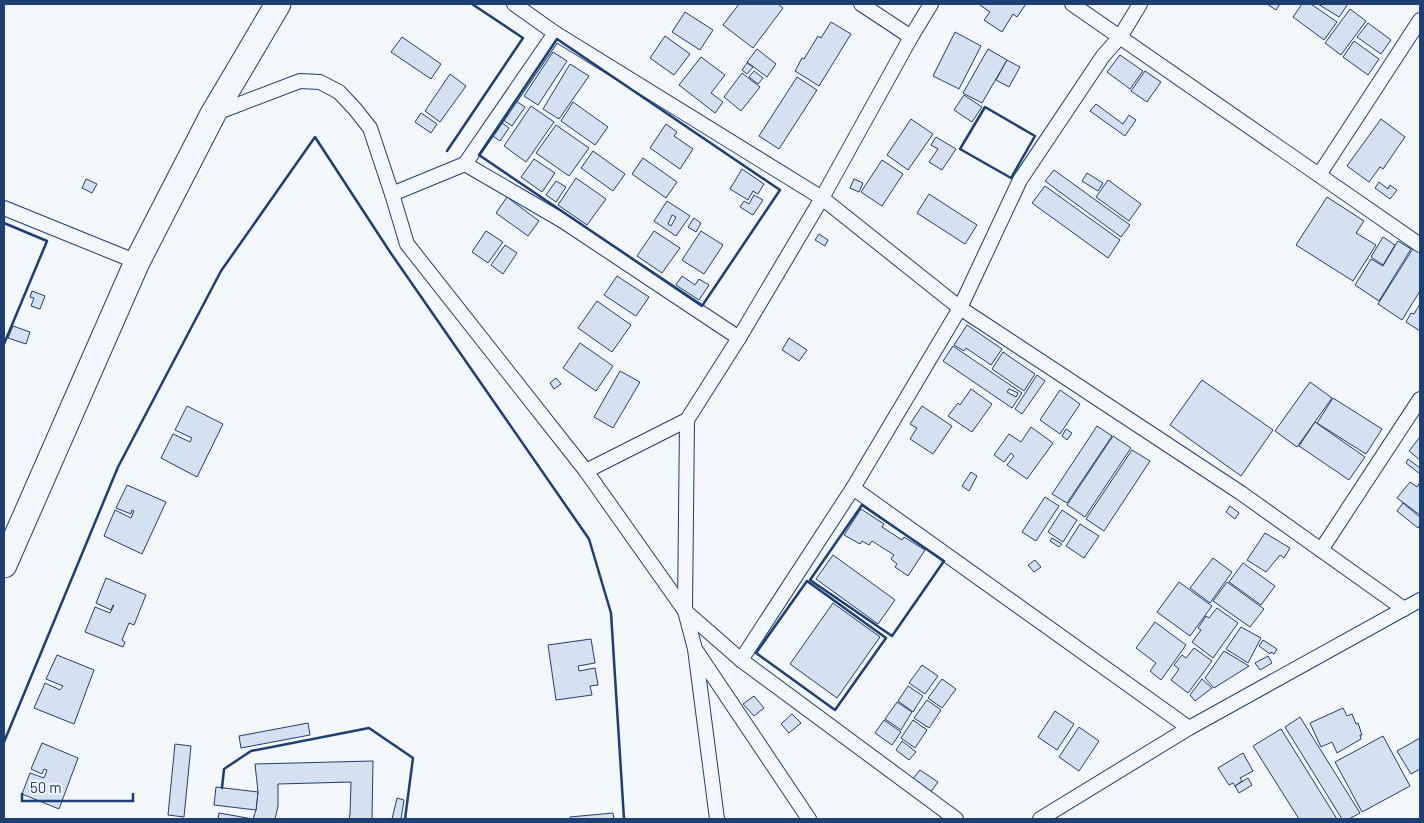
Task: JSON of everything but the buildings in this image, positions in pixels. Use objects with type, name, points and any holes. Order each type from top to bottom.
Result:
[{"type":"highway","points":[[4,565],[137,262],[213,114],[278,4]]},
{"type":"street","points":[[514,4],[555,33],[822,198],[960,308],[1241,494],[1404,609]]},
{"type":"street","points":[[862,4],[911,37]]},
{"type":"street","points":[[586,472],[687,420],[739,338],[822,198],[931,4]]},
{"type":"street","points":[[1072,4],[1420,245]]},
{"type":"street","points":[[740,660],[853,488],[960,308],[1020,180],[1104,56],[1120,37],[1140,4]]},
{"type":"street","points":[[1319,175],[1420,20]]},
{"type":"street","points":[[392,194],[465,164],[555,33]]},
{"type":"street","points":[[213,114],[300,81],[320,82],[339,92],[370,128],[407,244],[586,472],[685,611],[740,660],[956,819]]},
{"type":"street","points":[[465,164],[563,220],[739,338]]},
{"type":"street","points":[[4,208],[137,262]]},
{"type":"street","points":[[1321,550],[1420,399]]},
{"type":"street","points":[[687,420],[685,611],[695,649],[717,819]]},
{"type":"street","points":[[853,488],[1189,728]]},
{"type":"street","points":[[1040,819],[1189,728],[1420,600]]},
{"type":"street","points":[[695,649],[809,819]]},
{"type":"wall","points":[[447,151],[523,38],[472,4]]},
{"type":"wall","points":[[557,39],[780,190],[702,306],[479,155],[557,39]]},
{"type":"wall","points":[[985,107],[1035,136],[1011,178],[960,149],[985,107]]},
{"type":"wall","points":[[4,742],[118,467],[221,271],[315,137],[390,252],[589,539],[611,613],[624,819]]},
{"type":"wall","points":[[4,223],[47,241],[4,344]]},
{"type":"wall","points":[[862,505],[944,561],[892,636],[810,580],[862,505]]},
{"type":"wall","points":[[807,581],[886,638],[835,710],[756,653],[807,581]]},
{"type":"wall","points":[[222,788],[224,769],[251,751],[369,728],[413,758],[405,819]]}]
